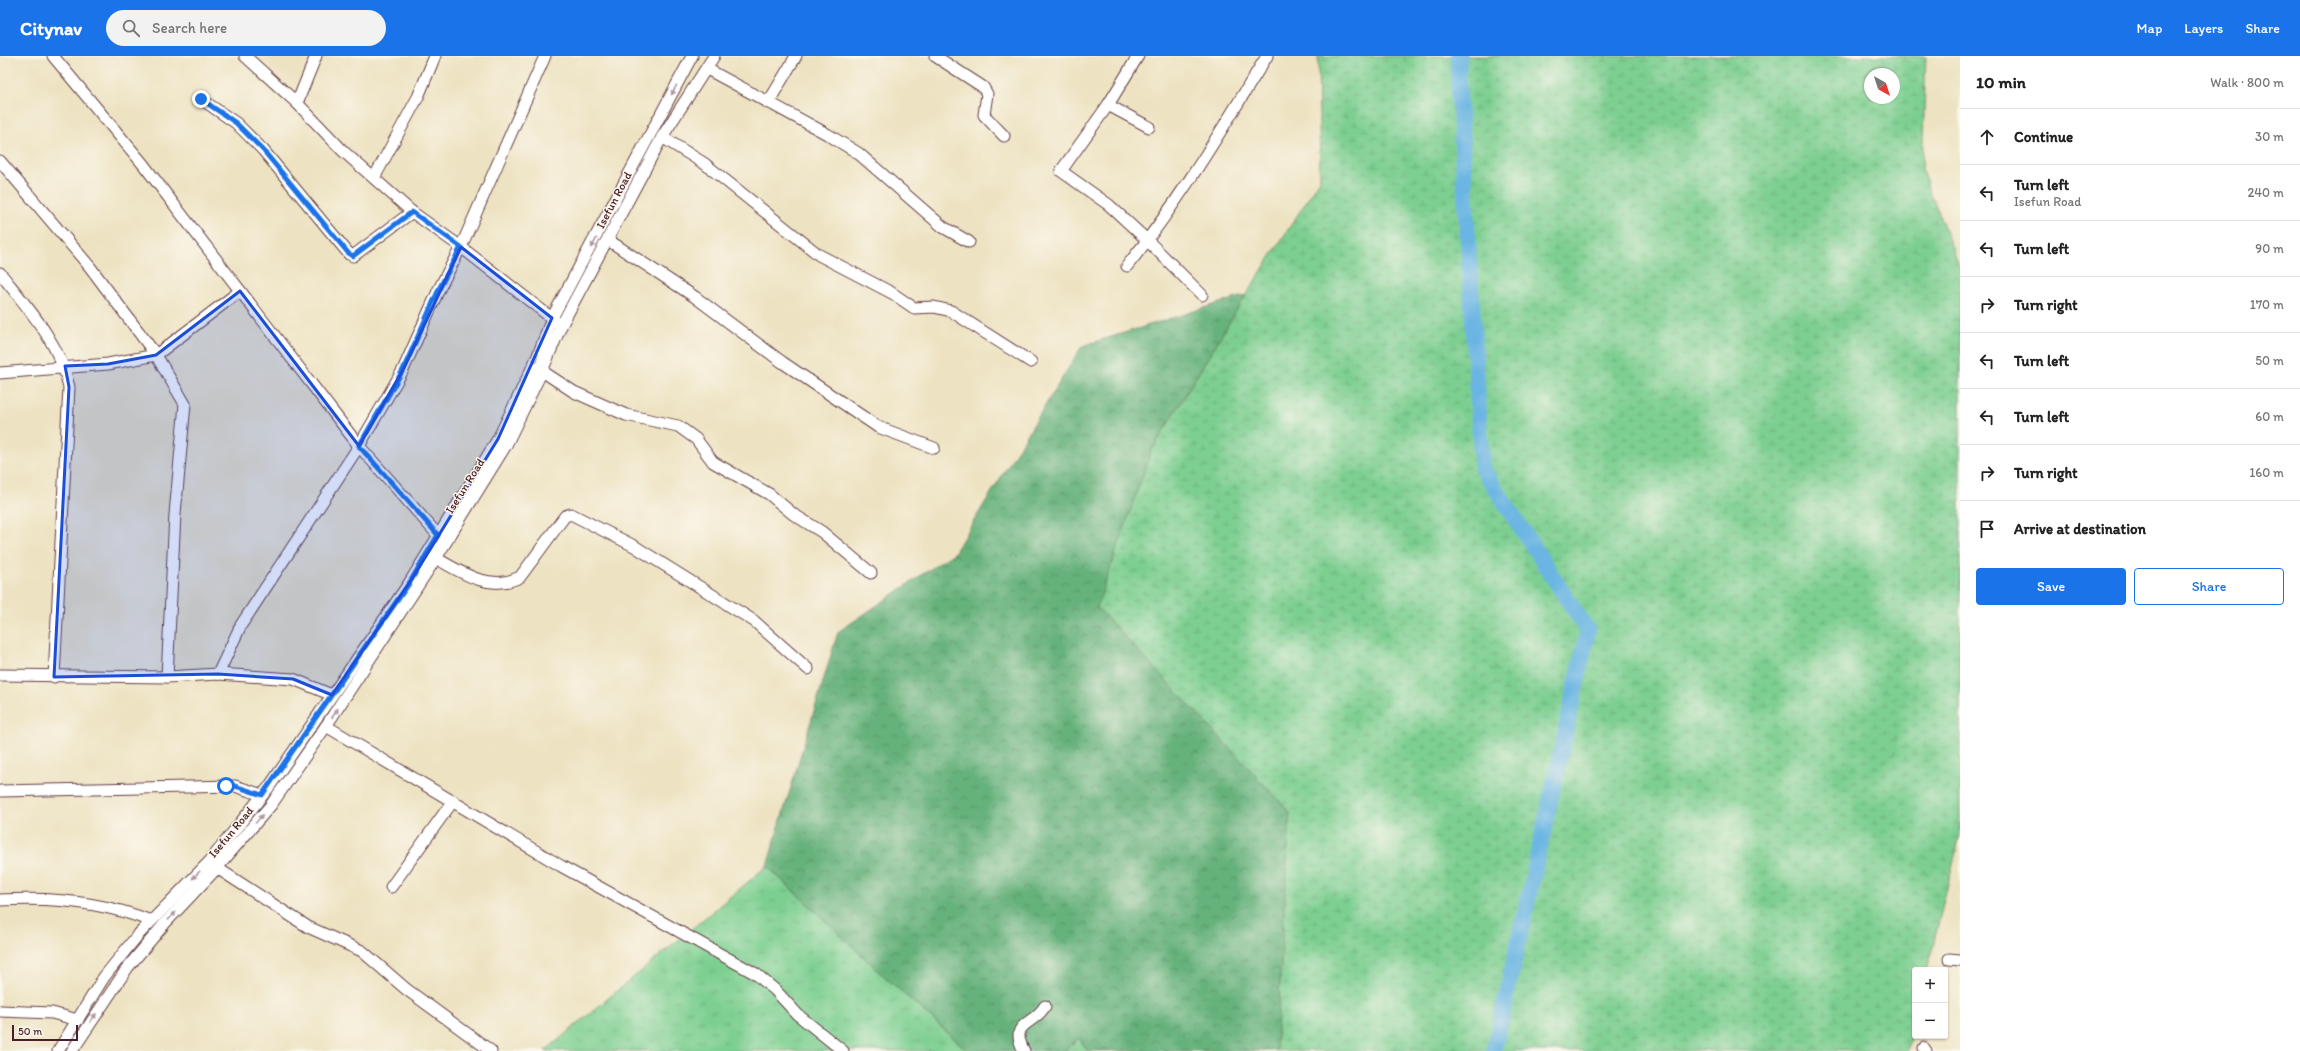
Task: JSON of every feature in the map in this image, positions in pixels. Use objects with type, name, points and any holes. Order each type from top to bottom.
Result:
[{"type":"street","points":[[53,56],[143,164],[359,446],[438,535]]},
{"type":"street","points":[[245,56],[297,103],[343,151],[412,212],[461,247],[561,326]]},
{"type":"street","points":[[297,103],[316,56]]},
{"type":"street","points":[[374,178],[418,97],[435,56]]},
{"type":"street","points":[[218,674],[241,625],[359,446],[403,370],[439,289],[461,247],[545,56]]},
{"type":"street","name":"Isefun Road","points":[[58,1051],[104,977],[151,921],[210,861],[262,795],[410,582],[498,439],[537,358],[552,318],[692,56]]},
{"type":"street","name":"Isefun Road","points":[[72,1051],[128,967],[166,922],[217,868],[270,805],[326,726],[436,558],[506,445],[542,370],[561,326],[662,137],[714,56]]},
{"type":"street","points":[[768,103],[796,56]]},
{"type":"street","points":[[937,56],[983,87],[987,94],[984,114],[1004,136]]},
{"type":"street","points":[[1138,56],[1108,105],[1061,171],[1109,205],[1148,241],[1202,295]]},
{"type":"street","points":[[1127,266],[1148,241],[1216,139],[1267,56]]},
{"type":"street","points":[[707,69],[827,134],[858,153],[943,227],[969,242]]},
{"type":"street","points":[[201,99],[236,123],[263,150],[349,254],[353,256],[412,212]]},
{"type":"street","points":[[1108,105],[1149,127]]},
{"type":"street","points":[[662,137],[705,164],[819,255],[892,292],[914,308],[934,308],[951,311],[1031,362]]},
{"type":"street","points":[[0,161],[90,267],[156,355],[182,397],[185,414],[175,514],[166,677]]},
{"type":"street","points":[[608,240],[695,297],[782,362],[878,427],[934,448]]},
{"type":"street","points":[[0,273],[33,314],[65,366],[69,387],[54,677]]},
{"type":"street","points":[[0,373],[65,366],[108,364],[156,355],[240,291]]},
{"type":"street","points":[[542,370],[574,392],[626,415],[678,426],[696,439],[712,462],[769,494],[793,514],[822,532],[871,573]]},
{"type":"street","points":[[436,558],[472,579],[497,582],[512,581],[520,577],[565,516],[571,514],[634,546],[754,621],[808,669]]},
{"type":"street","points":[[0,675],[54,677],[166,677],[218,674],[293,680],[332,695]]},
{"type":"street","points":[[326,726],[608,894],[756,974],[775,990],[798,1015],[843,1051]]},
{"type":"street","points":[[0,791],[230,786],[262,795]]},
{"type":"street","points":[[391,887],[453,801]]},
{"type":"street","points":[[217,868],[308,927],[362,951],[406,989],[492,1051]]},
{"type":"street","points":[[0,900],[58,901],[102,905],[124,910],[151,921]]},
{"type":"street","points":[[1024,1051],[1018,1040],[1019,1029],[1045,1006]]},
{"type":"street","points":[[0,1011],[52,1014],[78,1020]]},
{"type":"highlighted area","points":[[461,247],[552,318],[498,439],[410,582],[332,695],[293,679],[218,674],[54,677],[69,387],[65,366],[108,364],[156,355],[240,291],[359,446],[403,370]]},
{"type":"green space","points":[[1318,56],[1926,56],[1922,171],[1960,268],[1960,835],[1928,967],[1912,967],[1912,1034],[1908,1051],[1276,1051],[1290,812],[1097,607],[1151,452],[1246,295],[1320,180]]},
{"type":"green space","points":[[1246,295],[1151,452],[1097,607],[1290,812],[1276,1051],[1088,1051],[1079,1038],[1064,1051],[968,1051],[884,976],[767,866],[838,632],[954,553],[1082,346]]},
{"type":"green space","points":[[767,866],[884,976],[968,1051],[545,1051]]},
{"type":"green space","points":[[1079,1038],[1088,1051],[1064,1051]]},
{"type":"waterway","points":[[1459,56],[1458,78],[1482,468],[1588,631],[1494,1051]]},
{"type":"route","points":[[201,99],[236,123],[263,150],[349,254],[353,256],[412,212],[461,247],[439,289],[403,370],[359,446],[438,535],[410,582],[269,787],[262,795],[235,786],[226,786]]}]
